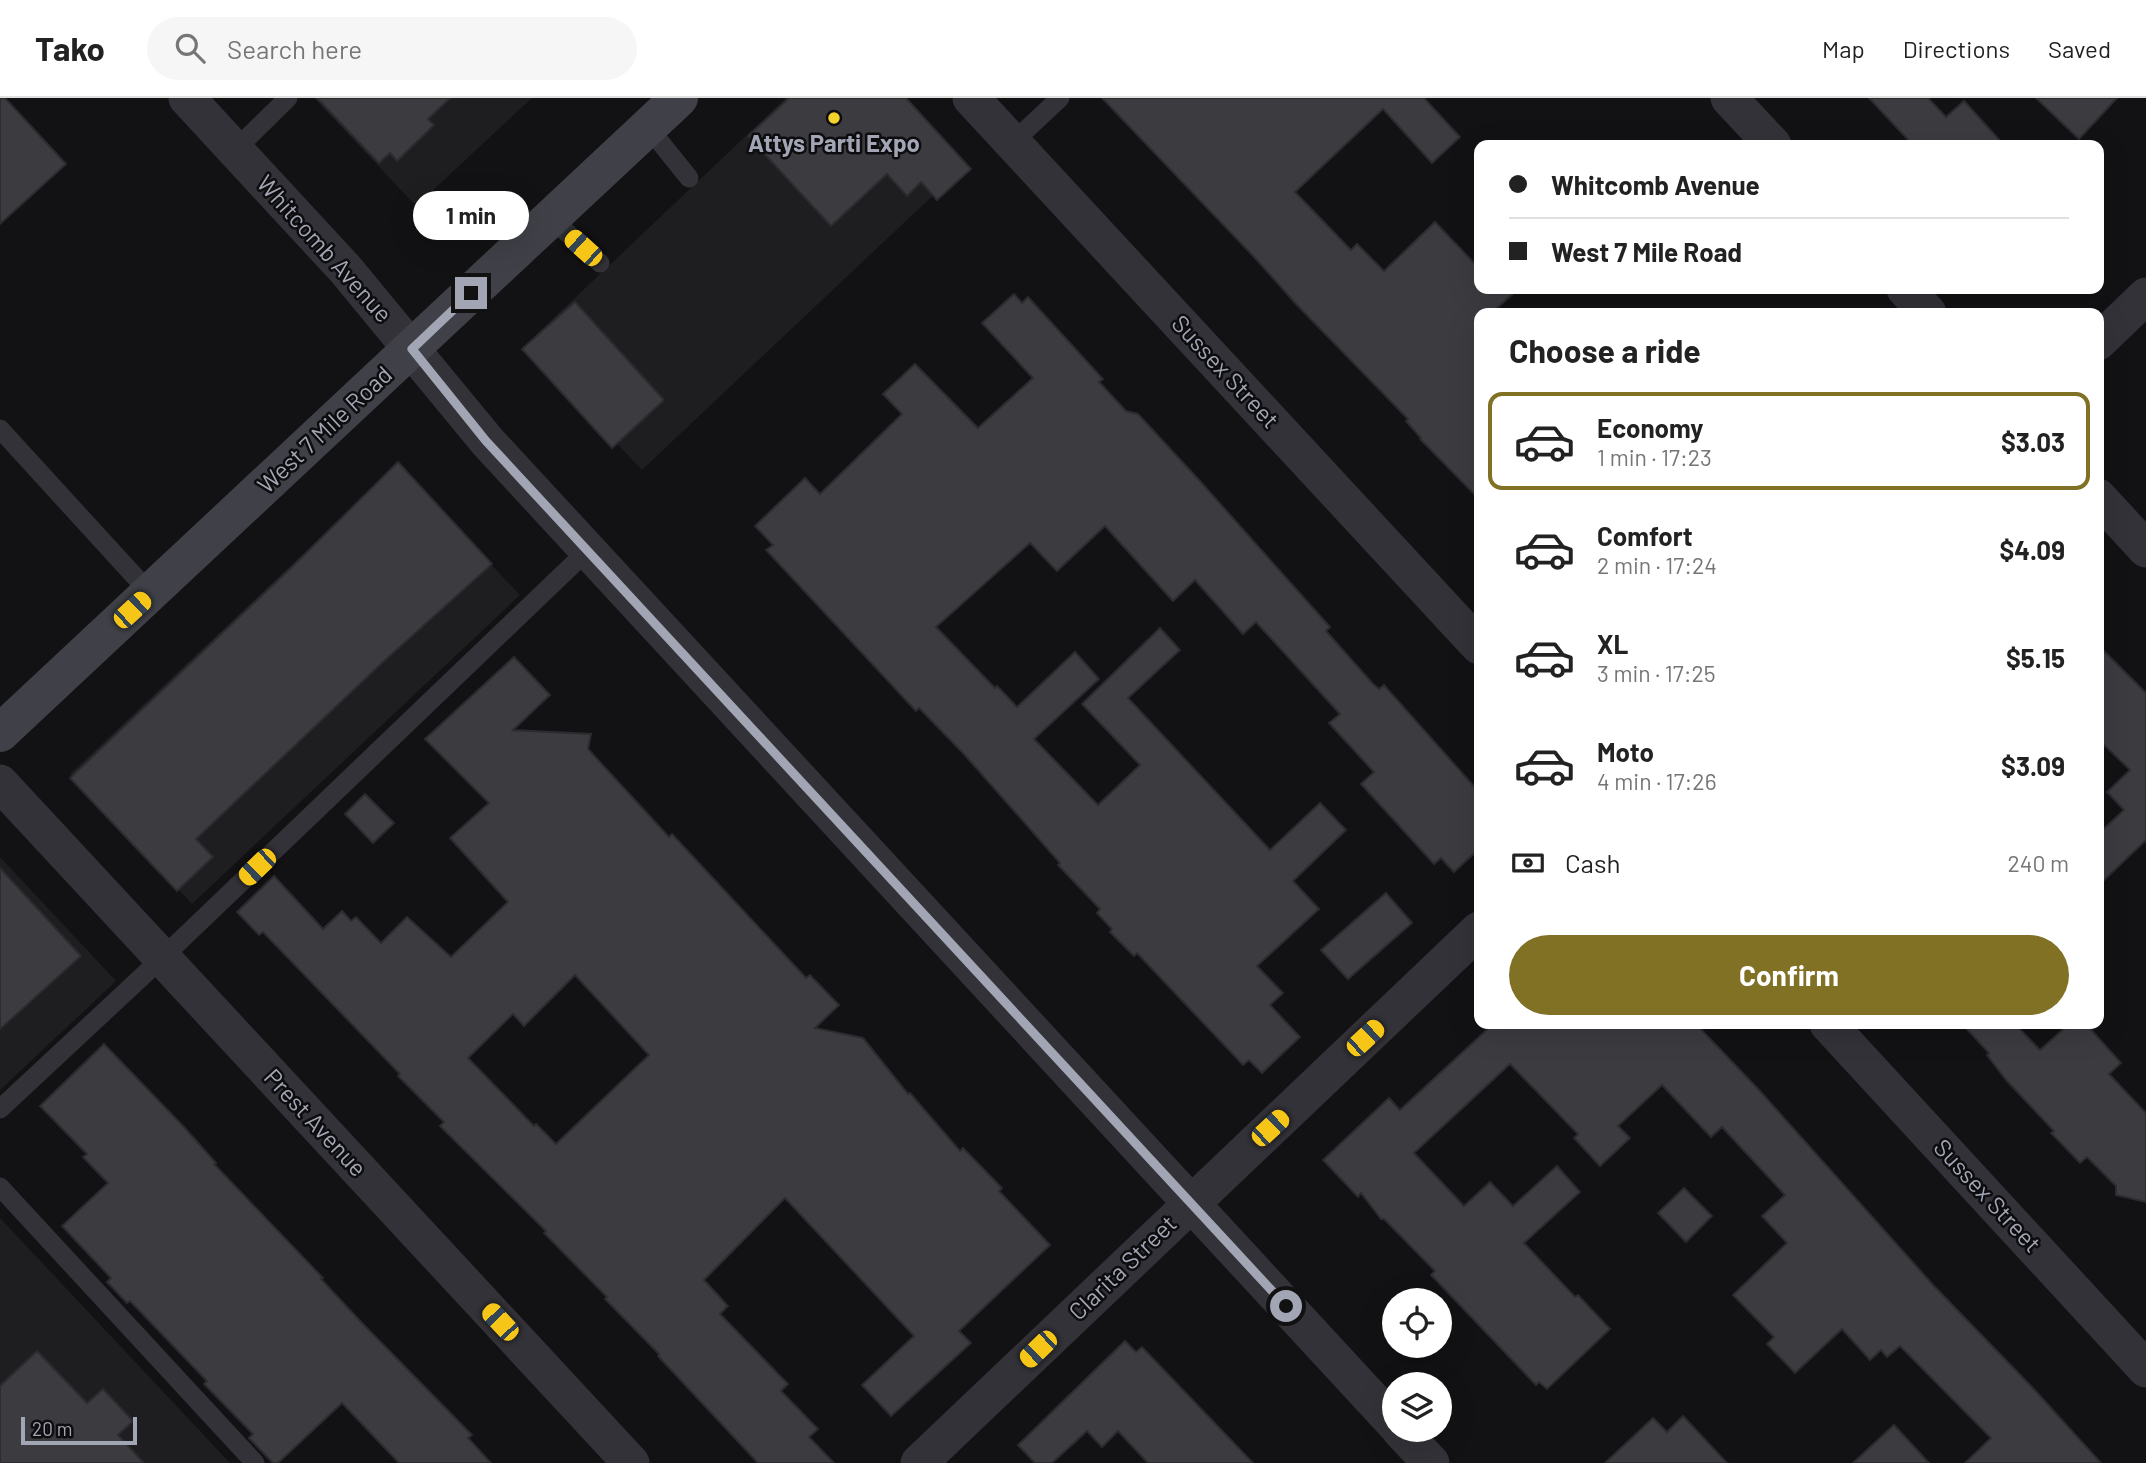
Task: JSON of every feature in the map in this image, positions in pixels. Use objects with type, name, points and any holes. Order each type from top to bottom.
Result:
[{"type":"main road","name":"West 7 Mile Road","points":[[0,733],[679,98]]},
{"type":"street","name":"Whitcomb Avenue","points":[[187,98],[346,270],[486,441],[1382,1410]]},
{"type":"street","name":"Sussex Street","points":[[971,98],[1474,641]]},
{"type":"street","points":[[1729,98],[1768,140]]},
{"type":"street","points":[[1910,294],[1923,308]]},
{"type":"street","points":[[2104,336],[2146,296]]},
{"type":"street","points":[[2104,504],[2146,549]]},
{"type":"street","name":"Prest Avenue","points":[[0,783],[631,1463]]},
{"type":"street","name":"Clarita Street","points":[[919,1463],[1474,935]]},
{"type":"street","name":"Sussex Street","points":[[1833,1029],[2146,1369]]},
{"type":"street","points":[[1411,1442],[1431,1463]]},
{"type":"lane","points":[[235,150],[288,98]]},
{"type":"lane","points":[[1012,143],[1060,98]]},
{"type":"lane","points":[[648,127],[689,178]]},
{"type":"lane","points":[[551,218],[600,263]]},
{"type":"lane","points":[[0,429],[150,593]]},
{"type":"lane","points":[[0,1109],[162,958],[588,550]]},
{"type":"lane","points":[[0,1187],[255,1463]]},
{"type":"shaded area","points":[[314,98],[532,98],[416,206]]},
{"type":"shaded area","points":[[786,98],[896,98],[962,168],[642,470],[524,346]]},
{"type":"shaded area","points":[[397,465],[520,595],[192,904],[70,774]]},
{"type":"shaded area","points":[[0,857],[116,981],[0,1090]]},
{"type":"shaded area","points":[[0,1218],[230,1463],[0,1463]]},
{"type":"building","points":[[0,98],[5,98],[66,164],[0,224]]},
{"type":"building","points":[[317,98],[450,98],[428,119],[434,125],[397,161],[390,153],[379,163]]},
{"type":"building","points":[[789,98],[906,98],[971,169],[937,200],[921,182],[907,196],[887,174],[831,226],[748,136]]},
{"type":"building","points":[[1102,98],[1424,98],[1460,137],[1432,163],[1383,109],[1295,192],[1351,250],[1357,244],[1384,271],[1435,222],[1474,263],[1474,294],[1513,294],[1497,308],[1474,308],[1474,494],[1420,439],[1406,421],[1408,419]]},
{"type":"building","points":[[1869,98],[1928,98],[1946,117],[1964,101],[1999,140],[1908,140]]},
{"type":"building","points":[[2036,98],[2117,98],[2079,139]]},
{"type":"building","points":[[1014,294],[1022,303],[1028,297],[1103,379],[1099,382],[1126,411],[1138,414],[1199,480],[1330,627],[1326,631],[1373,684],[1379,689],[1384,685],[1474,786],[1474,854],[1454,872],[1441,858],[1434,864],[1361,784],[1374,772],[1329,723],[1340,714],[1256,622],[1243,634],[1195,580],[1173,601],[1105,526],[1057,571],[1030,543],[936,627],[1017,707],[1075,652],[1099,679],[1034,739],[1098,805],[1140,765],[1082,704],[1160,628],[1180,650],[1128,698],[1270,850],[1320,803],[1346,830],[1293,881],[1319,909],[1257,966],[1283,993],[1270,1005],[1300,1037],[1262,1073],[1249,1060],[1243,1065],[1137,953],[1134,956],[1110,932],[1112,929],[1097,913],[1100,909],[1058,865],[1060,863],[963,753],[919,708],[916,711],[766,550],[773,545],[755,526],[805,478],[820,494],[902,414],[883,394],[915,364],[978,428],[1033,378],[982,323]]},
{"type":"building","points":[[575,302],[664,400],[612,448],[522,349]]},
{"type":"building","points":[[398,462],[492,564],[383,662],[196,839],[213,857],[177,891],[70,778]]},
{"type":"building","points":[[2104,651],[2146,693],[2146,840],[2104,880],[2104,828],[2124,810],[2107,792],[2130,770],[2104,745]]},
{"type":"building","points":[[514,657],[550,695],[513,730],[591,734],[588,749],[669,837],[672,834],[806,978],[810,975],[839,1005],[815,1028],[863,1038],[908,1094],[910,1093],[960,1151],[963,1148],[1002,1188],[999,1191],[1050,1245],[959,1331],[971,1343],[891,1416],[862,1385],[914,1336],[785,1198],[704,1280],[728,1306],[720,1314],[788,1384],[781,1391],[818,1429],[809,1437],[834,1463],[758,1463],[605,1299],[607,1297],[544,1233],[546,1231],[440,1126],[444,1122],[398,1076],[400,1074],[263,932],[259,935],[237,912],[274,876],[323,929],[342,911],[351,921],[356,917],[381,943],[407,917],[451,957],[508,902],[450,838],[489,803],[425,739]],"holes":[[[575,975],[649,1055],[556,1144],[536,1124],[534,1126],[468,1058],[513,1014],[524,1026]]]},
{"type":"building","points":[[365,794],[394,823],[373,843],[345,814]]},
{"type":"building","points":[[0,868],[81,956],[0,1029]]},
{"type":"building","points":[[1386,893],[1412,923],[1348,979],[1321,950]]},
{"type":"building","points":[[1488,1029],[1701,1029],[1760,1091],[1934,1286],[2101,1463],[1965,1463],[1991,1438],[1900,1346],[1887,1357],[1881,1350],[1870,1360],[1842,1329],[1795,1373],[1767,1344],[1774,1337],[1733,1295],[1787,1243],[1762,1216],[1785,1195],[1722,1127],[1711,1137],[1662,1085],[1618,1126],[1630,1138],[1600,1166],[1574,1138],[1578,1134],[1510,1064],[1414,1153],[1464,1206],[1490,1182],[1513,1206],[1557,1166],[1580,1192],[1524,1243],[1575,1297],[1578,1295],[1610,1329],[1547,1389],[1539,1382],[1536,1385],[1452,1297],[1452,1288],[1443,1288],[1431,1275],[1435,1271],[1381,1219],[1361,1193],[1358,1197],[1323,1160],[1389,1098],[1400,1110]]},
{"type":"building","points":[[1967,1029],[2020,1029],[2040,1050],[2063,1029],[2090,1029],[2121,1063],[2109,1074],[2146,1113],[2146,1202],[2116,1195],[2116,1186],[2087,1157],[2080,1163],[2007,1081],[1987,1055],[1989,1053]]},
{"type":"building","points":[[104,1044],[184,1127],[216,1163],[214,1164],[323,1278],[321,1279],[362,1323],[472,1435],[468,1438],[491,1463],[399,1463],[342,1403],[278,1463],[273,1463],[249,1438],[253,1434],[204,1384],[207,1381],[130,1301],[127,1303],[107,1282],[111,1278],[62,1226],[108,1183],[83,1157],[87,1154],[40,1106]]},
{"type":"building","points":[[1684,1188],[1712,1216],[1686,1242],[1658,1213]]},
{"type":"building","points":[[1125,1341],[1136,1352],[1142,1347],[1253,1463],[1148,1463],[1118,1431],[1102,1447],[1087,1431],[1052,1463],[1035,1463],[1018,1445]]},
{"type":"building","points":[[37,1351],[87,1403],[103,1389],[133,1421],[118,1435],[144,1463],[0,1463],[0,1386]]},
{"type":"building","points":[[1683,1416],[1727,1463],[1605,1463],[1653,1418],[1667,1432]]},
{"type":"building","points":[[1894,1425],[1929,1463],[1853,1463]]},
{"type":"place","name":"Attys Parti Expo","points":[[834,118]]},
{"type":"route","points":[[471,293],[412,349],[486,441],[1286,1306]]}]
